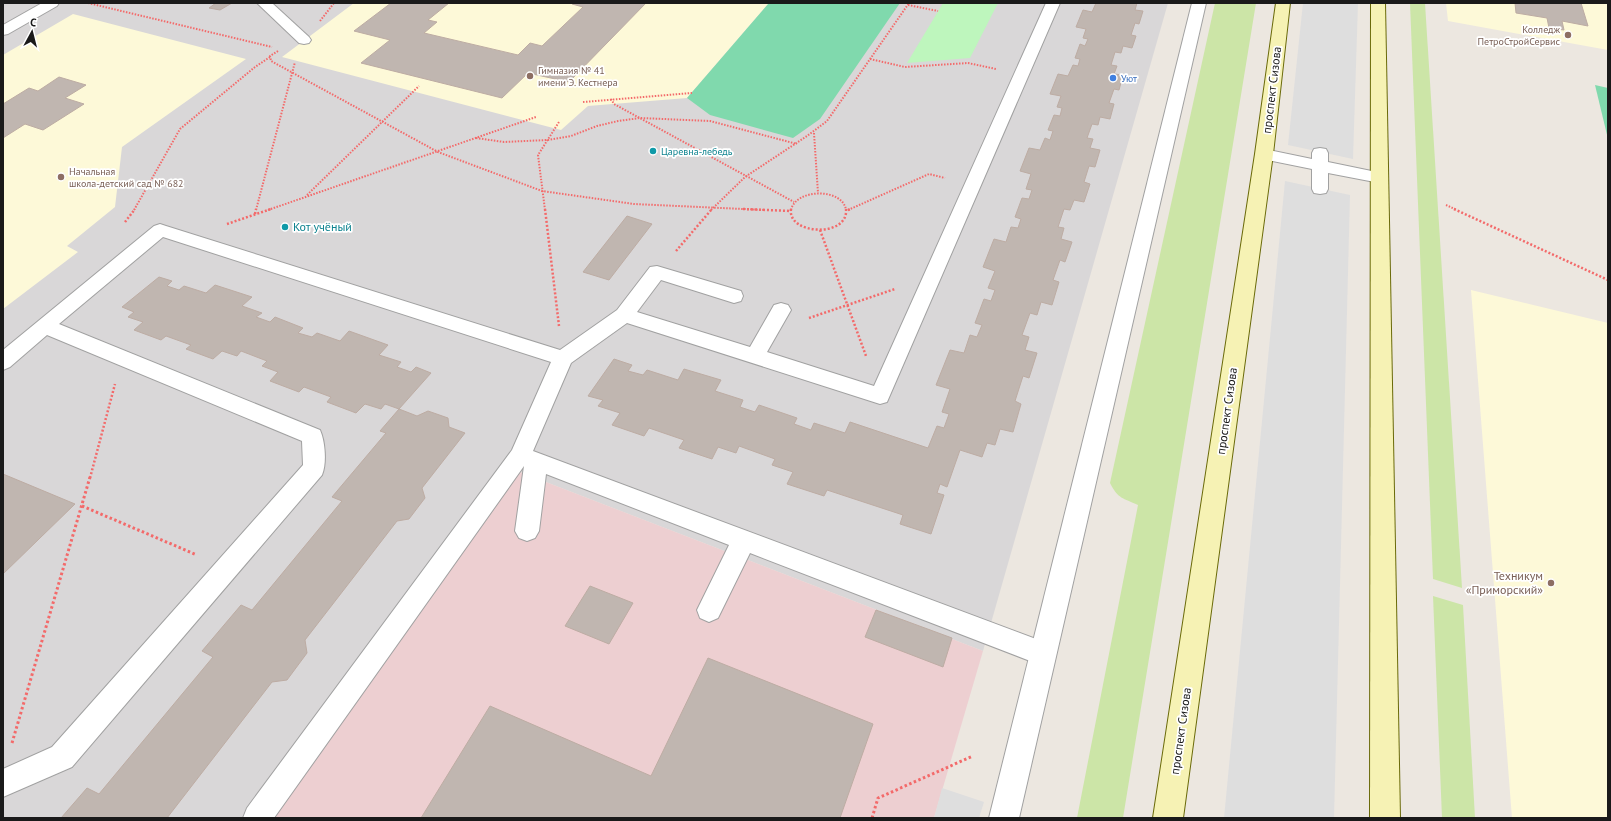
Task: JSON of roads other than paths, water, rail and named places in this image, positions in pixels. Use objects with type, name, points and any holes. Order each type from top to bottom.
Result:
[{"type":"main road","name":"проспект Сизова","points":[[1168,818],[1264,154],[1283,3]]},
{"type":"main road","points":[[1378,3],[1385,818]]},
{"type":"street","points":[[1004,818],[1199,3]]},
{"type":"lane","points":[[3,31],[52,3]]},
{"type":"lane","points":[[264,3],[304,40]]},
{"type":"lane","points":[[624,315],[880,396],[1053,3]]},
{"type":"lane","points":[[1264,154],[1320,159],[1380,178]]},
{"type":"lane","points":[[1320,159],[1320,189]]},
{"type":"lane","points":[[3,362],[160,230],[563,358]]},
{"type":"lane","points":[[527,531],[529,458],[563,358],[624,315],[657,272],[734,296]]},
{"type":"lane","points":[[754,357],[781,310]]},
{"type":"lane","points":[[3,783],[62,757],[314,468],[312,436],[44,326]]},
{"type":"lane","points":[[529,458],[1043,654]]},
{"type":"lane","points":[[257,818],[529,458]]},
{"type":"lane","points":[[710,610],[744,540]]},
{"type":"place","name":"Колледж ПетроСтройСервис","points":[[1568,35]]},
{"type":"place","name":"Гимназия № 41 имени Э. Кестнера","points":[[530,76]]},
{"type":"place","name":"Уют","points":[[1113,78]]},
{"type":"place","name":"Царевна-лебедь","points":[[653,151]]},
{"type":"place","name":"Начальная школа-детский сад № 682","points":[[61,177]]},
{"type":"place","name":"Кот учёный","points":[[285,227]]},
{"type":"place","name":"Техникум «Приморский»","points":[[1551,583]]}]
